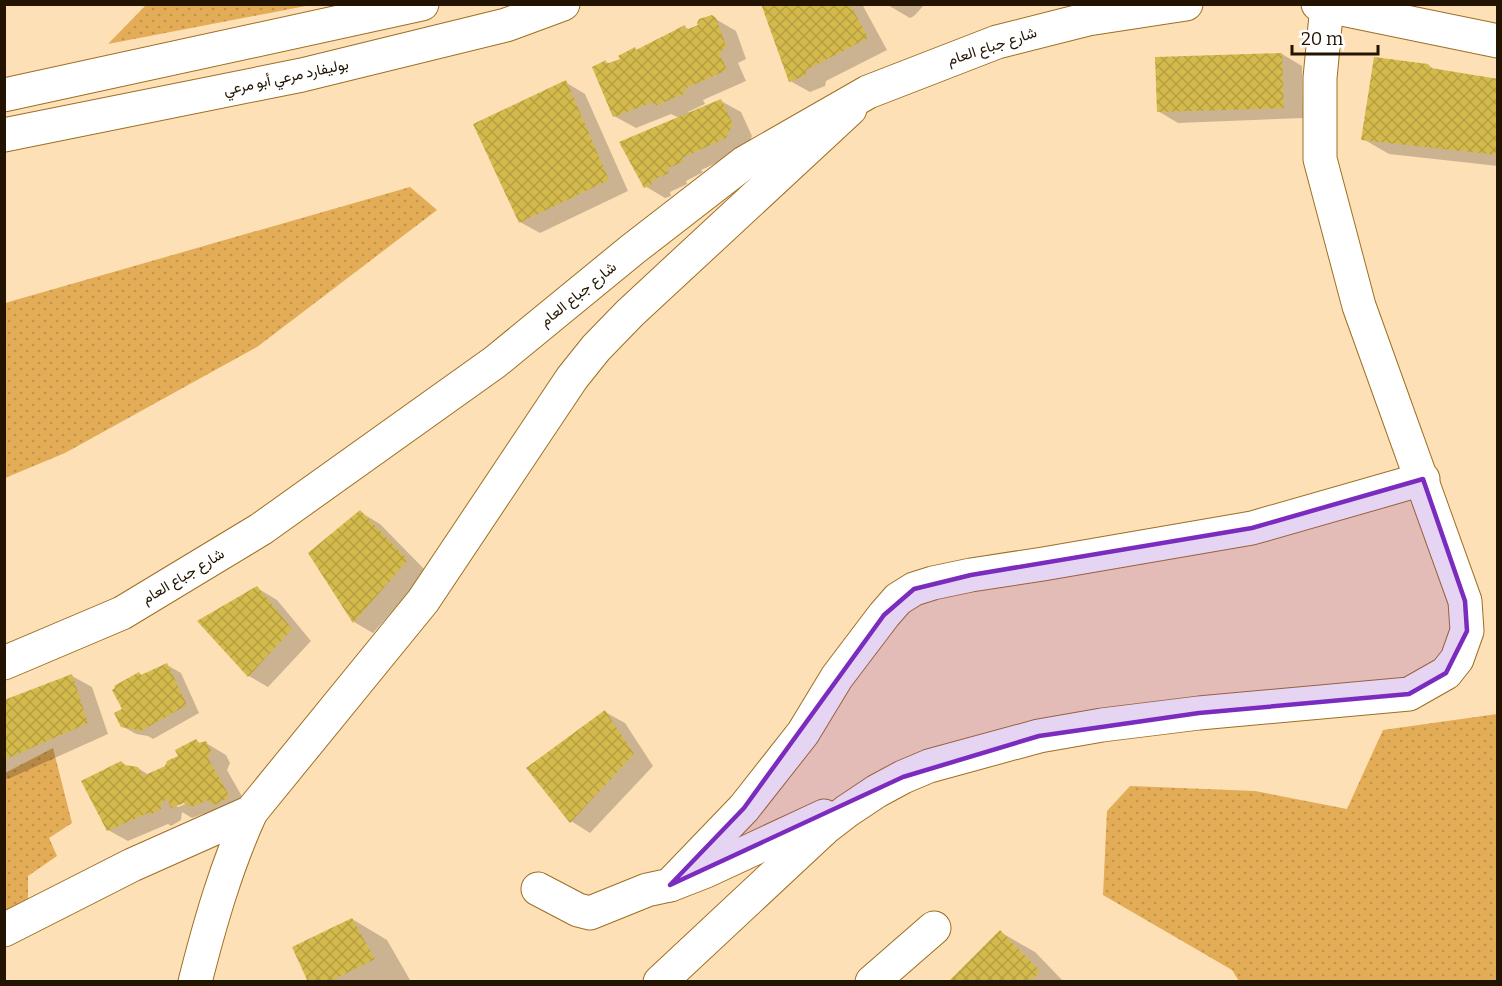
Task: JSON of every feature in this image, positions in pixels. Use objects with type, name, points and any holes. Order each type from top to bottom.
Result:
[{"type":"street","points":[[4,95],[422,4]]},
{"type":"street","name":"بوليفارد مرعي أبو مرعي","points":[[4,135],[302,75],[506,25],[563,4]]},
{"type":"street","points":[[1040,30],[1083,4]]},
{"type":"street","name":"شارع جباع العام","points":[[4,663],[122,613],[261,529],[495,362],[633,249],[744,163],[868,92],[997,42],[1040,30],[1089,19],[1186,4]]},
{"type":"street","points":[[538,889],[578,910],[590,913],[647,890],[670,885],[706,871],[929,766],[1039,736],[1102,725],[1199,713],[1409,694],[1446,673],[1457,659],[1467,631],[1465,601],[1359,306],[1320,159],[1323,5],[1497,41]]},
{"type":"street","points":[[195,981],[218,894],[233,850],[251,812],[423,601],[572,378],[596,348],[630,313],[868,92]]},
{"type":"street","points":[[670,885],[744,808],[803,733],[837,677],[884,615],[898,599],[914,589],[971,575],[1252,528],[1422,479]]},
{"type":"street","points":[[660,981],[825,828],[877,791]]},
{"type":"street","points":[[4,930],[142,860],[251,812]]},
{"type":"street","points":[[872,981],[933,928]]},
{"type":"highlighted area","points":[[1423,479],[1465,601],[1467,631],[1446,673],[1409,694],[1199,713],[1039,736],[903,777],[670,885],[744,808],[884,615],[914,589],[971,575],[1252,528]]},
{"type":"shaded area","points":[[147,4],[311,4],[311,5],[108,44]]},
{"type":"shaded area","points":[[410,187],[437,210],[257,347],[65,453],[5,478],[5,303]]},
{"type":"shaded area","points":[[1497,714],[1497,981],[1239,981],[1232,970],[1103,895],[1107,811],[1130,786],[1255,791],[1347,809],[1383,730]]},
{"type":"shaded area","points":[[53,748],[72,823],[49,838],[57,856],[28,876],[28,911],[5,924],[5,773]]},
{"type":"building","points":[[761,4],[850,4],[868,38],[806,70],[806,75],[789,82]]},
{"type":"building","points":[[712,15],[716,18],[727,48],[719,52],[727,70],[684,89],[686,93],[655,106],[653,102],[613,117],[592,67],[606,60],[606,64],[620,59],[618,56],[635,47],[636,50],[685,25],[686,30],[698,25],[699,19]]},
{"type":"building","points":[[1282,53],[1284,108],[1157,112],[1155,57]]},
{"type":"building","points":[[1374,57],[1428,64],[1431,68],[1498,79],[1498,155],[1361,140]]},
{"type":"building","points":[[566,80],[609,180],[519,223],[473,124]]},
{"type":"building","points":[[721,99],[733,124],[726,138],[682,158],[684,161],[667,169],[669,173],[651,181],[652,185],[644,188],[619,142]]},
{"type":"building","points":[[360,510],[408,560],[353,623],[308,553]]},
{"type":"building","points":[[257,586],[292,629],[248,677],[197,621]]},
{"type":"building","points":[[167,663],[187,705],[139,732],[121,727],[114,713],[122,709],[112,690],[114,686],[139,672],[141,675]]},
{"type":"building","points":[[72,674],[88,723],[4,760],[4,700]]},
{"type":"building","points":[[605,710],[634,754],[570,823],[526,768]]},
{"type":"building","points":[[196,739],[199,743],[206,741],[211,751],[208,758],[230,797],[212,806],[208,800],[192,807],[190,805],[187,807],[184,803],[171,808],[167,799],[162,802],[161,809],[150,815],[148,813],[107,831],[81,781],[121,761],[125,765],[138,767],[143,776],[165,766],[167,761],[178,756],[175,750]]},
{"type":"building","points":[[352,918],[375,959],[329,982],[308,982],[292,947]]},
{"type":"building","points":[[1000,930],[1040,971],[1030,982],[948,982]]}]
